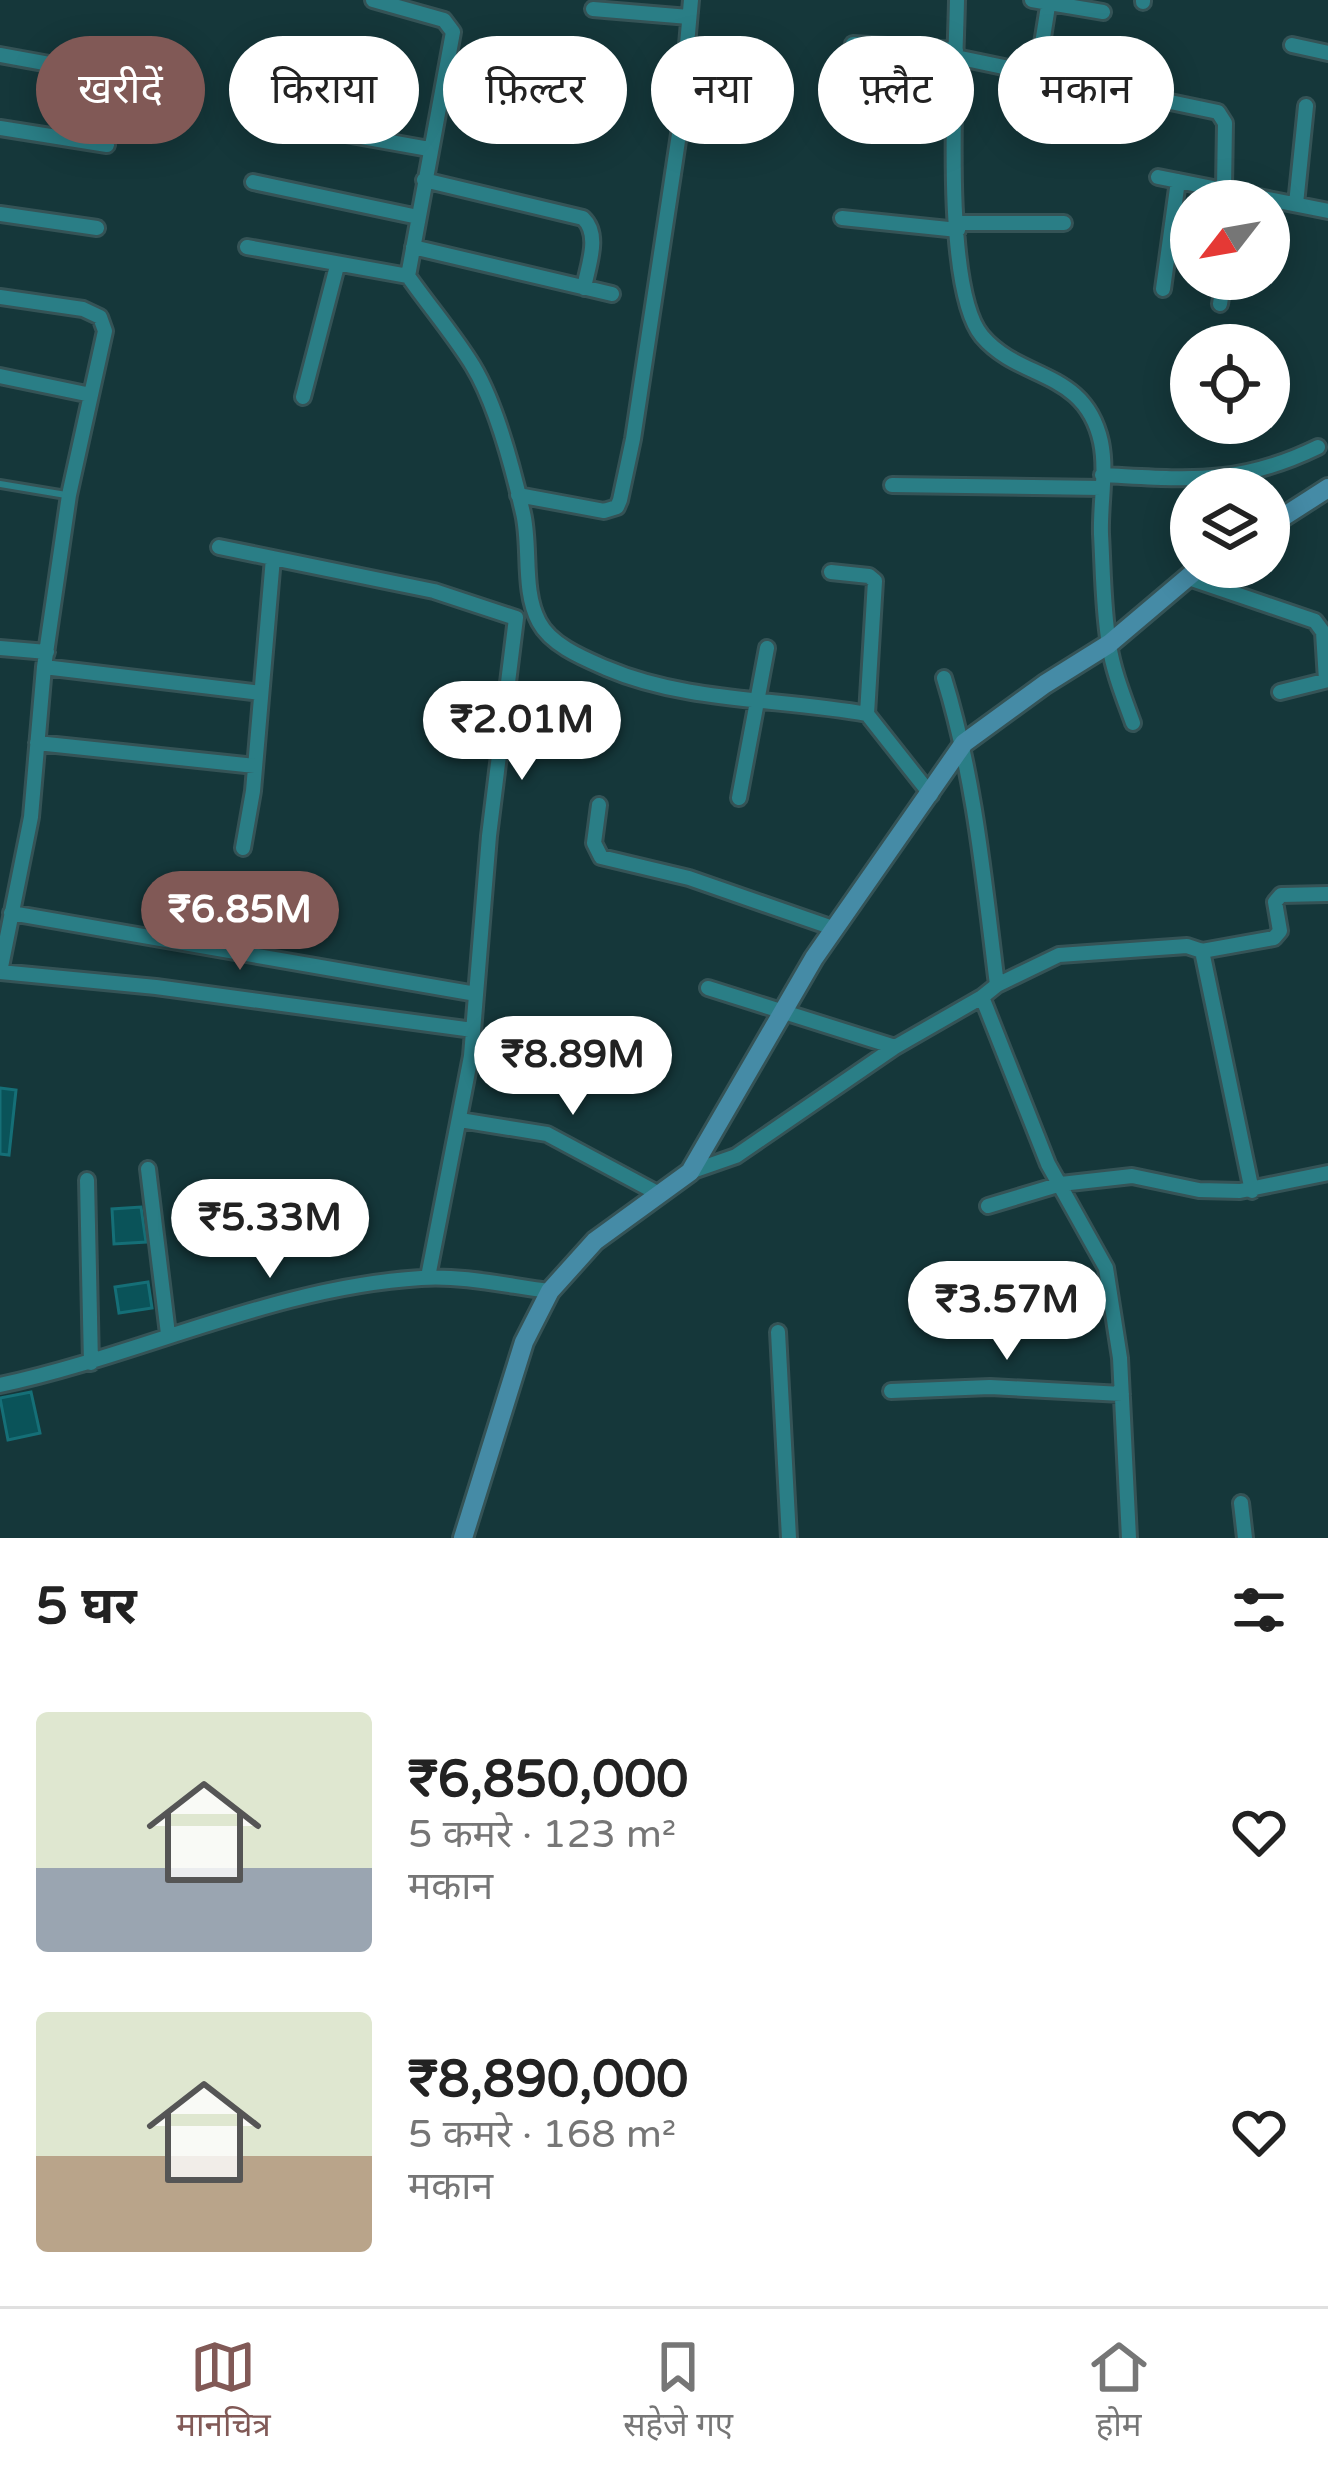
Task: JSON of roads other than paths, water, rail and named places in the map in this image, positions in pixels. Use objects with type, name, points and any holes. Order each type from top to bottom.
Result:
[{"type":"street","points":[[373,0],[444,20],[453,32],[408,276]]},
{"type":"street","points":[[518,495],[604,511],[617,507],[620,500],[679,134],[691,0]]},
{"type":"street","points":[[956,36],[957,0]]},
{"type":"street","points":[[1032,0],[1102,12]]},
{"type":"street","points":[[1043,36],[1049,2]]},
{"type":"street","points":[[593,9],[689,17]]},
{"type":"street","points":[[1292,45],[1328,53]]},
{"type":"street","points":[[0,55],[36,62]]},
{"type":"street","points":[[1174,103],[1218,112],[1225,123],[1231,180]]},
{"type":"street","points":[[1296,204],[1306,106]]},
{"type":"street","points":[[0,128],[107,145]]},
{"type":"street","points":[[406,144],[429,148]]},
{"type":"street","points":[[955,144],[964,297],[979,332],[991,345],[1069,387],[1081,399],[1101,443],[1109,644],[1133,723]]},
{"type":"street","points":[[1158,177],[1173,180]]},
{"type":"street","points":[[424,180],[583,218],[593,237],[584,288]]},
{"type":"street","points":[[254,182],[418,217]]},
{"type":"street","points":[[1290,203],[1328,211]]},
{"type":"street","points":[[0,214],[97,228]]},
{"type":"street","points":[[842,218],[957,226],[1064,223]]},
{"type":"street","points":[[1163,289],[1170,239]]},
{"type":"street","points":[[247,247],[408,276],[474,367],[518,495],[532,602],[549,635],[608,669],[692,692],[806,702],[867,714],[931,795]]},
{"type":"street","points":[[413,248],[612,294]]},
{"type":"street","points":[[303,397],[337,266]]},
{"type":"street","points":[[0,297],[83,309],[100,317],[105,331],[69,495],[46,659],[31,817],[0,972],[156,987],[473,1030]]},
{"type":"street","points":[[1220,304],[1221,300]]},
{"type":"street","points":[[0,376],[91,394]]},
{"type":"street","points":[[892,484],[1238,476],[1272,468],[1318,447]]},
{"type":"street","points":[[1290,512],[1328,488]]},
{"type":"street","points":[[219,547],[418,587],[538,621]]},
{"type":"street","points":[[243,848],[273,558]]},
{"type":"street","points":[[830,572],[869,576],[874,581],[867,714]]},
{"type":"street","points":[[691,1172],[833,928],[964,743],[1026,696],[1109,644],[1174,588]]},
{"type":"street","points":[[1233,588],[1315,621],[1323,632],[1327,680],[1280,692]]},
{"type":"street","points":[[428,1277],[473,1030],[489,836],[516,617]]},
{"type":"street","points":[[0,648],[261,693]]},
{"type":"street","points":[[739,797],[767,648]]},
{"type":"street","points":[[944,678],[964,743],[983,852],[997,985]]},
{"type":"street","points":[[37,742],[255,766]]},
{"type":"street","points":[[599,805],[594,842],[602,857],[689,878],[833,928]]},
{"type":"street","points":[[463,1538],[524,1342],[550,1291],[596,1241],[659,1194],[691,1172],[736,1156],[896,1047],[1042,960],[1077,951],[1187,946],[1202,951],[1274,938],[1280,931],[1275,902],[1281,895],[1328,895]]},
{"type":"street","points":[[11,913],[476,994]]},
{"type":"street","points":[[1202,951],[1252,1191]]},
{"type":"street","points":[[708,988],[896,1047]]},
{"type":"street","points":[[982,997],[1048,1164],[1106,1268],[1122,1394],[1129,1538]]},
{"type":"street","points":[[460,1120],[547,1134],[659,1194]]},
{"type":"street","points":[[148,1169],[168,1334]]},
{"type":"street","points":[[988,1206],[1061,1184],[1132,1176],[1199,1190],[1252,1191],[1328,1173]]},
{"type":"street","points":[[87,1180],[91,1364]]},
{"type":"street","points":[[0,1385],[91,1364],[168,1334],[311,1295],[428,1277],[550,1291]]},
{"type":"street","points":[[778,1332],[789,1538]]},
{"type":"street","points":[[891,1391],[989,1387],[1122,1394]]},
{"type":"street","points":[[1240,1503],[1245,1538]]},
{"type":"lane","points":[[0,484],[69,495]]}]
